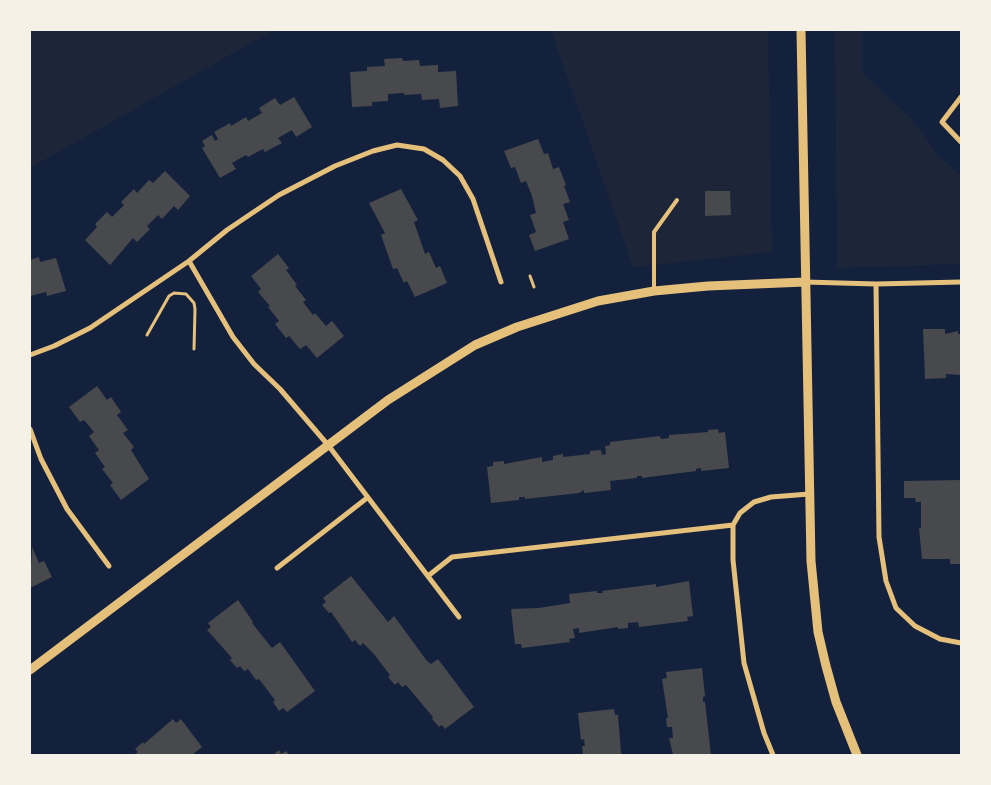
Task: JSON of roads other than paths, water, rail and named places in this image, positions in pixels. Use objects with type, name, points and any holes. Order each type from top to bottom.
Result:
[{"type":"street","points":[[801,30],[811,561],[818,632],[836,702],[858,755]]},
{"type":"street","points":[[961,97],[942,122],[961,142]]},
{"type":"street","points":[[30,355],[54,346],[90,328],[189,261],[227,230],[279,195],[373,150],[397,145],[424,149],[443,160],[460,176],[473,199],[501,282]]},
{"type":"street","points":[[189,261],[233,337],[254,364],[280,389],[328,445],[460,617]]},
{"type":"street","points":[[30,670],[388,400],[475,346],[517,327],[598,301],[654,291],[708,286],[805,282],[876,284],[961,282]]},
{"type":"street","points":[[876,284],[879,537],[886,581],[896,608],[915,626],[940,639],[961,643]]},
{"type":"street","points":[[30,429],[42,459],[67,509],[109,566]]},
{"type":"street","points":[[773,755],[764,733],[744,663],[733,560],[733,524],[740,514],[754,502],[772,497],[809,494]]},
{"type":"street","points":[[277,568],[367,498]]},
{"type":"street","points":[[428,576],[452,557],[733,524]]},
{"type":"lane","points":[[654,291],[654,232],[677,200]]}]
